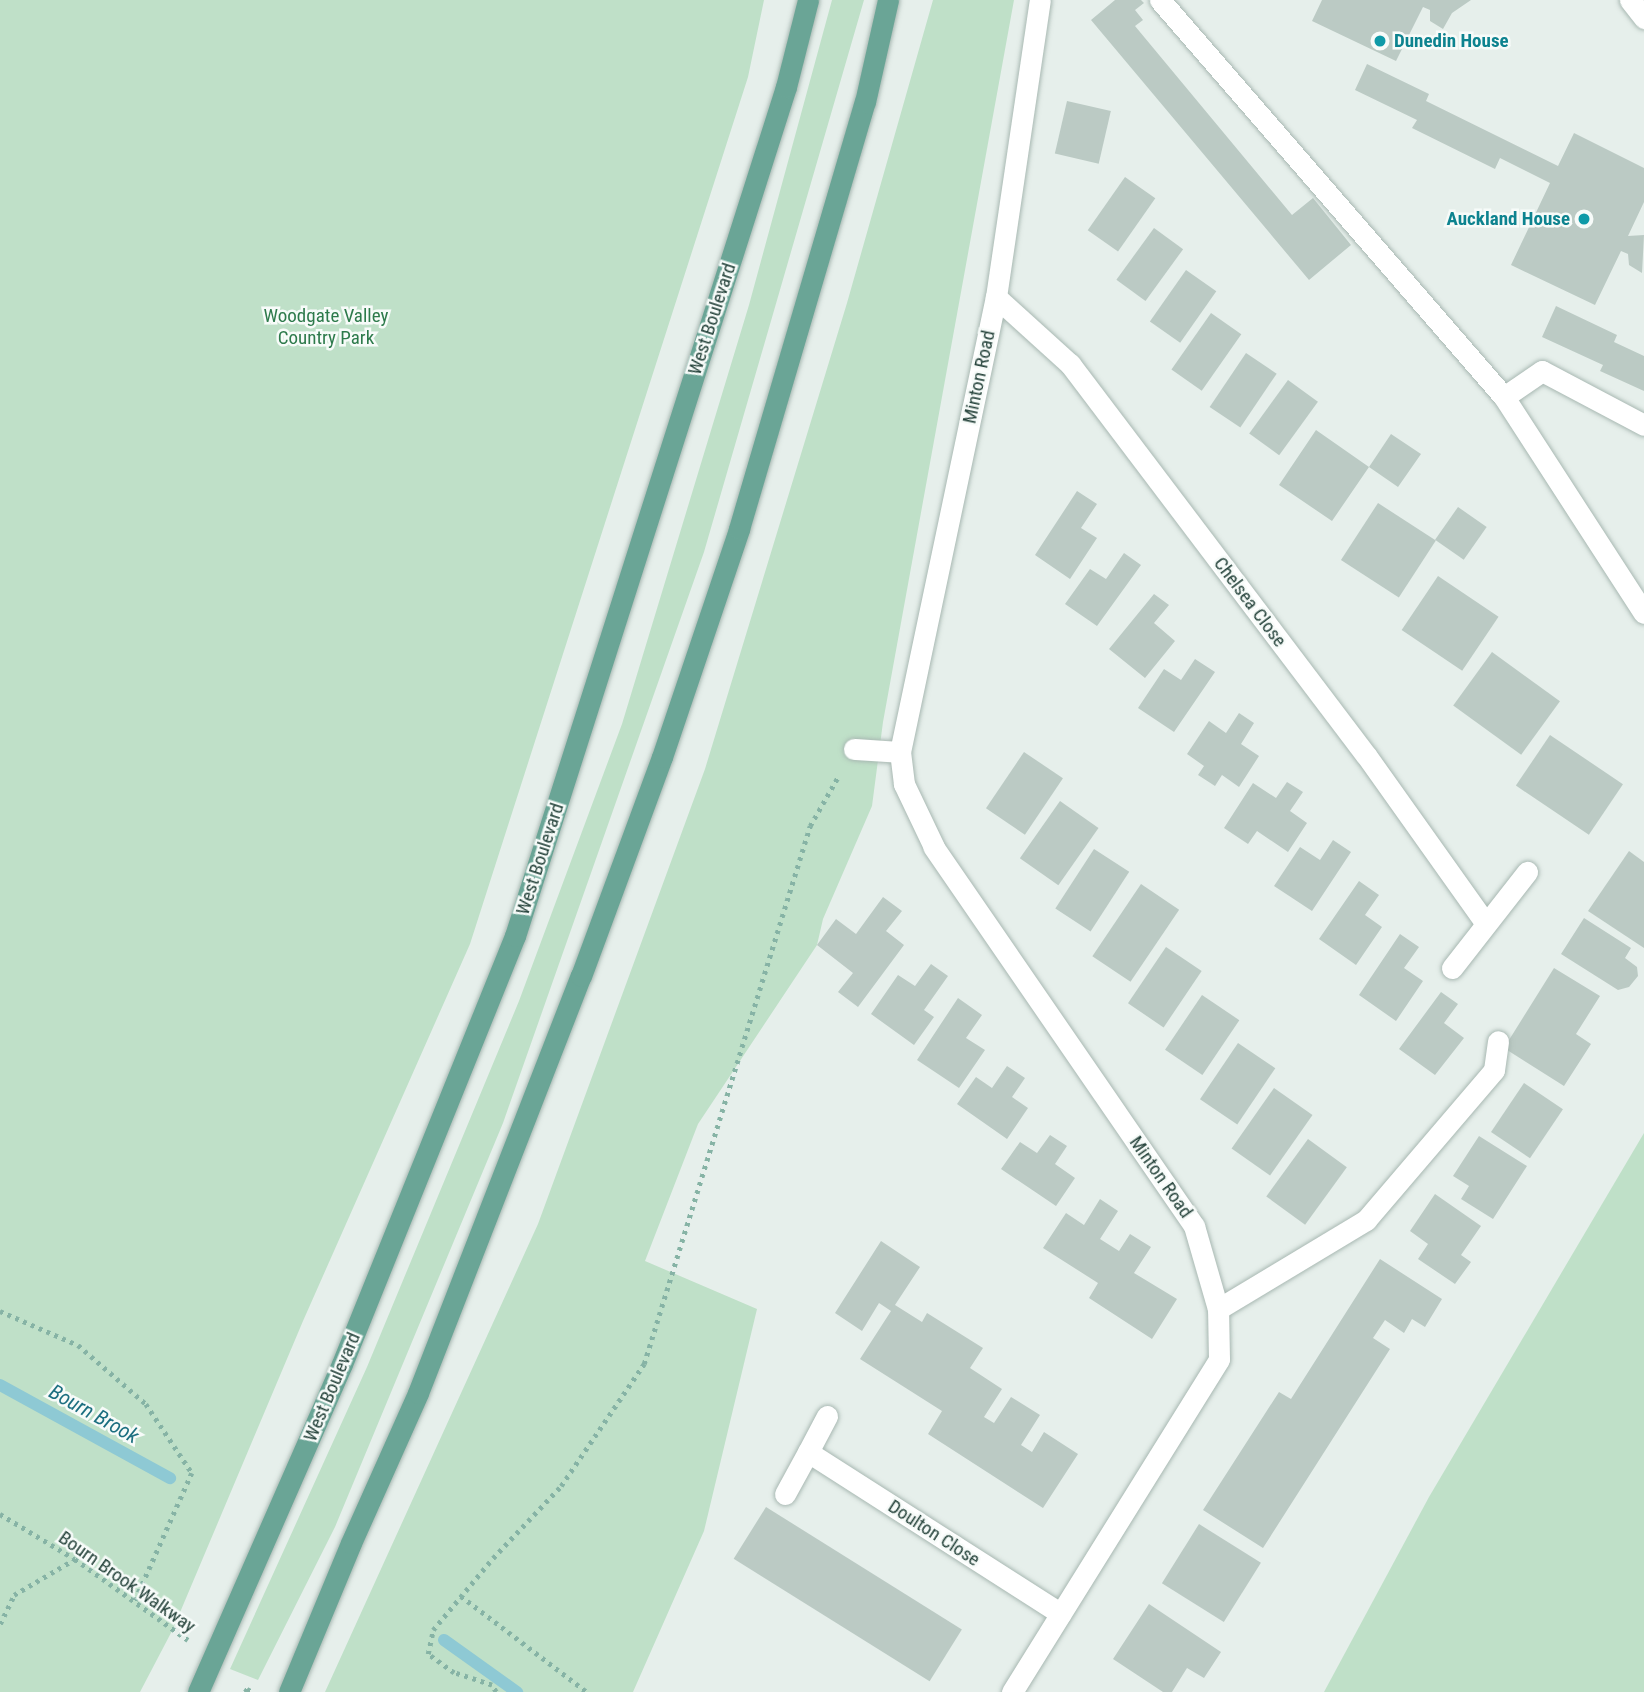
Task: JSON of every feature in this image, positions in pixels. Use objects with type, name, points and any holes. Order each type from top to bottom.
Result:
[{"type":"main road","name":"West Boulevard","points":[[198,1692],[342,1364],[515,936],[786,88],[808,0]]},
{"type":"main road","points":[[289,1692],[418,1393],[581,976],[662,757],[739,529],[865,102],[888,0]]},
{"type":"street","name":"Minton Road","points":[[1012,1692],[1219,1359],[1218,1309],[1194,1226],[934,847],[904,784],[900,751],[996,297],[1040,0]]},
{"type":"street","points":[[1160,0],[1504,397],[1644,613]]},
{"type":"street","points":[[1630,0],[1644,18]]},
{"type":"street","name":"Chelsea Close","points":[[996,297],[1070,365],[1366,755],[1486,924]]},
{"type":"street","points":[[1504,397],[1542,371],[1644,425]]},
{"type":"street","points":[[854,749],[900,751]]},
{"type":"street","points":[[1452,968],[1527,873]]},
{"type":"street","points":[[1218,1309],[1366,1220],[1494,1070],[1498,1041]]},
{"type":"street","points":[[785,1493],[827,1416]]},
{"type":"street","name":"Doulton Close","points":[[808,1452],[1061,1614]]},
{"type":"path","points":[[496,1692],[492,1685],[454,1673],[428,1654],[433,1630],[561,1486],[644,1364],[810,826],[854,749]]},
{"type":"path","points":[[0,1311],[78,1345],[146,1404],[192,1473],[134,1603]]},
{"type":"path","name":"Bourn Brook Walkway","points":[[0,1514],[75,1559],[193,1644]]},
{"type":"path","points":[[0,1624],[13,1595],[75,1559]]},
{"type":"path","points":[[461,1596],[587,1692]]},
{"type":"path","points":[[245,1692],[247,1689],[253,1692]]},
{"type":"green space","name":"Woodgate Valley Country Park","points":[[0,0],[764,0],[748,77],[470,944],[303,1321],[173,1629],[140,1692],[0,1692]]},
{"type":"green space","points":[[832,0],[864,0],[704,552],[503,1123],[335,1527],[258,1680],[230,1669],[367,1367],[519,1001],[622,724],[749,305]]},
{"type":"green space","points":[[933,0],[1014,0],[883,722],[872,806],[823,919],[817,945],[698,1124],[645,1261],[757,1309],[704,1531],[633,1692],[325,1692],[538,1224],[705,769],[847,303]]},
{"type":"green space","points":[[1644,1133],[1644,1692],[1324,1692],[1429,1497]]},
{"type":"building","points":[[1115,0],[1141,0],[1144,3],[1135,10],[1143,20],[1135,26],[1292,215],[1313,198],[1351,245],[1309,280],[1091,20]]},
{"type":"building","name":"Dunedin House","points":[[1322,0],[1471,0],[1452,13],[1443,29],[1430,21],[1430,10],[1423,7],[1396,61],[1312,21]]},
{"type":"building","name":"Auckland House","points":[[1367,64],[1429,94],[1426,101],[1558,166],[1574,133],[1644,168],[1644,202],[1628,236],[1644,235],[1642,273],[1629,265],[1628,254],[1621,251],[1595,305],[1511,265],[1550,183],[1500,158],[1495,169],[1412,128],[1417,120],[1355,90]]},
{"type":"building","points":[[1067,101],[1111,111],[1099,164],[1055,154]]},
{"type":"building","points":[[1125,177],[1155,198],[1118,251],[1088,230]]},
{"type":"building","points":[[1154,228],[1183,249],[1146,301],[1116,280]]},
{"type":"building","points":[[1186,270],[1216,291],[1180,343],[1150,322]]},
{"type":"building","points":[[1556,306],[1617,335],[1614,342],[1644,356],[1644,391],[1600,371],[1603,365],[1542,337]]},
{"type":"building","points":[[1211,313],[1241,334],[1202,391],[1171,370]]},
{"type":"building","points":[[1246,353],[1277,374],[1240,428],[1210,407]]},
{"type":"building","points":[[1288,380],[1318,402],[1279,455],[1249,433]]},
{"type":"building","points":[[1316,430],[1369,467],[1332,521],[1279,485]]},
{"type":"building","points":[[1391,434],[1421,454],[1398,487],[1369,467]]},
{"type":"building","points":[[1077,491],[1097,504],[1081,528],[1097,538],[1070,579],[1035,555]]},
{"type":"building","points":[[1378,503],[1436,541],[1399,598],[1341,560]]},
{"type":"building","points":[[1458,507],[1487,527],[1464,560],[1435,540]]},
{"type":"building","points":[[1124,553],[1141,565],[1097,626],[1065,604],[1090,569],[1106,579]]},
{"type":"building","points":[[1438,576],[1499,617],[1462,671],[1402,630]]},
{"type":"building","points":[[1154,594],[1169,605],[1154,623],[1175,641],[1145,678],[1109,649]]},
{"type":"building","points":[[1492,652],[1560,701],[1521,755],[1453,705]]},
{"type":"building","points":[[1195,659],[1215,672],[1174,732],[1138,708],[1164,669],[1181,680]]},
{"type":"building","points":[[1239,713],[1254,723],[1241,744],[1259,756],[1239,787],[1222,775],[1215,786],[1198,775],[1204,766],[1187,754],[1209,721],[1226,733]]},
{"type":"building","points":[[1550,735],[1623,784],[1589,835],[1516,786]]},
{"type":"building","points":[[1024,752],[1063,778],[1025,835],[986,808]]},
{"type":"building","points":[[1287,782],[1303,792],[1290,811],[1307,823],[1288,852],[1257,831],[1248,844],[1224,828],[1253,783],[1276,798]]},
{"type":"building","points":[[1060,801],[1099,828],[1058,885],[1020,858]]},
{"type":"building","points":[[1333,840],[1351,852],[1312,911],[1274,886],[1300,847],[1320,860]]},
{"type":"building","points":[[1094,849],[1129,872],[1091,931],[1055,909]]},
{"type":"building","points":[[1629,851],[1644,862],[1644,948],[1588,911]]},
{"type":"building","points":[[1359,881],[1379,895],[1365,915],[1382,927],[1356,965],[1319,939]]},
{"type":"building","points":[[1141,884],[1179,910],[1130,982],[1092,956]]},
{"type":"building","points":[[883,897],[902,911],[886,931],[904,945],[858,1007],[838,992],[853,973],[817,945],[836,919],[856,934]]},
{"type":"building","points":[[1584,918],[1631,948],[1625,958],[1637,967],[1638,976],[1629,987],[1618,990],[1561,954]]},
{"type":"building","points":[[1400,934],[1419,947],[1404,968],[1423,981],[1396,1021],[1359,995]]},
{"type":"building","points":[[1166,947],[1202,971],[1164,1027],[1128,1003]]},
{"type":"building","points":[[931,964],[948,976],[924,1010],[934,1017],[914,1045],[871,1014],[898,975],[915,986]]},
{"type":"building","points":[[1554,968],[1600,996],[1576,1034],[1591,1044],[1564,1086],[1504,1048]]},
{"type":"building","points":[[1441,992],[1458,1004],[1444,1023],[1464,1038],[1435,1075],[1399,1049]]},
{"type":"building","points":[[1202,995],[1239,1020],[1202,1075],[1165,1050]]},
{"type":"building","points":[[958,998],[982,1015],[966,1038],[985,1050],[959,1088],[917,1060]]},
{"type":"building","points":[[1238,1043],[1275,1068],[1237,1125],[1200,1099]]},
{"type":"building","points":[[1007,1066],[1025,1078],[1012,1097],[1028,1108],[1007,1139],[957,1104],[976,1077],[992,1088]]},
{"type":"building","points":[[1524,1083],[1563,1109],[1530,1158],[1491,1132]]},
{"type":"building","points":[[1274,1088],[1313,1115],[1270,1176],[1232,1149]]},
{"type":"building","points":[[1050,1135],[1067,1146],[1055,1164],[1075,1178],[1056,1206],[1001,1169],[1020,1142],[1037,1153]]},
{"type":"building","points":[[1479,1136],[1527,1166],[1493,1219],[1461,1199],[1469,1186],[1453,1176]]},
{"type":"building","points":[[1308,1139],[1347,1167],[1305,1225],[1266,1196]]},
{"type":"building","points":[[1435,1194],[1481,1226],[1461,1255],[1471,1262],[1455,1284],[1418,1259],[1428,1244],[1410,1231]]},
{"type":"building","points":[[1100,1199],[1118,1211],[1100,1239],[1119,1251],[1130,1234],[1151,1247],[1134,1273],[1177,1299],[1152,1339],[1089,1298],[1098,1283],[1043,1248],[1066,1213],[1084,1225]]},
{"type":"building","points":[[881,1241],[920,1267],[895,1305],[922,1322],[927,1313],[983,1348],[970,1368],[1002,1389],[984,1417],[994,1423],[1011,1397],[1040,1415],[1021,1445],[1032,1452],[1044,1432],[1078,1454],[1043,1508],[928,1434],[942,1411],[860,1359],[891,1311],[879,1303],[862,1331],[835,1313]]},
{"type":"building","points":[[1380,1259],[1442,1299],[1425,1327],[1412,1319],[1404,1333],[1385,1320],[1373,1338],[1390,1349],[1263,1548],[1203,1510],[1279,1392],[1291,1399]]},
{"type":"building","points":[[766,1507],[962,1629],[930,1681],[734,1559]]},
{"type":"building","points":[[1199,1524],[1261,1563],[1224,1622],[1162,1583]]},
{"type":"building","points":[[1149,1604],[1221,1652],[1204,1678],[1187,1668],[1172,1692],[1163,1692],[1113,1659]]},
{"type":"waterway","name":"Bourn Brook","points":[[0,1385],[170,1478]]},
{"type":"waterway","name":"Bourn Brook","points":[[444,1640],[517,1692]]},
{"type":"place","name":"Dunedin House","points":[[1380,41]]},
{"type":"place","name":"Auckland House","points":[[1584,219]]}]
